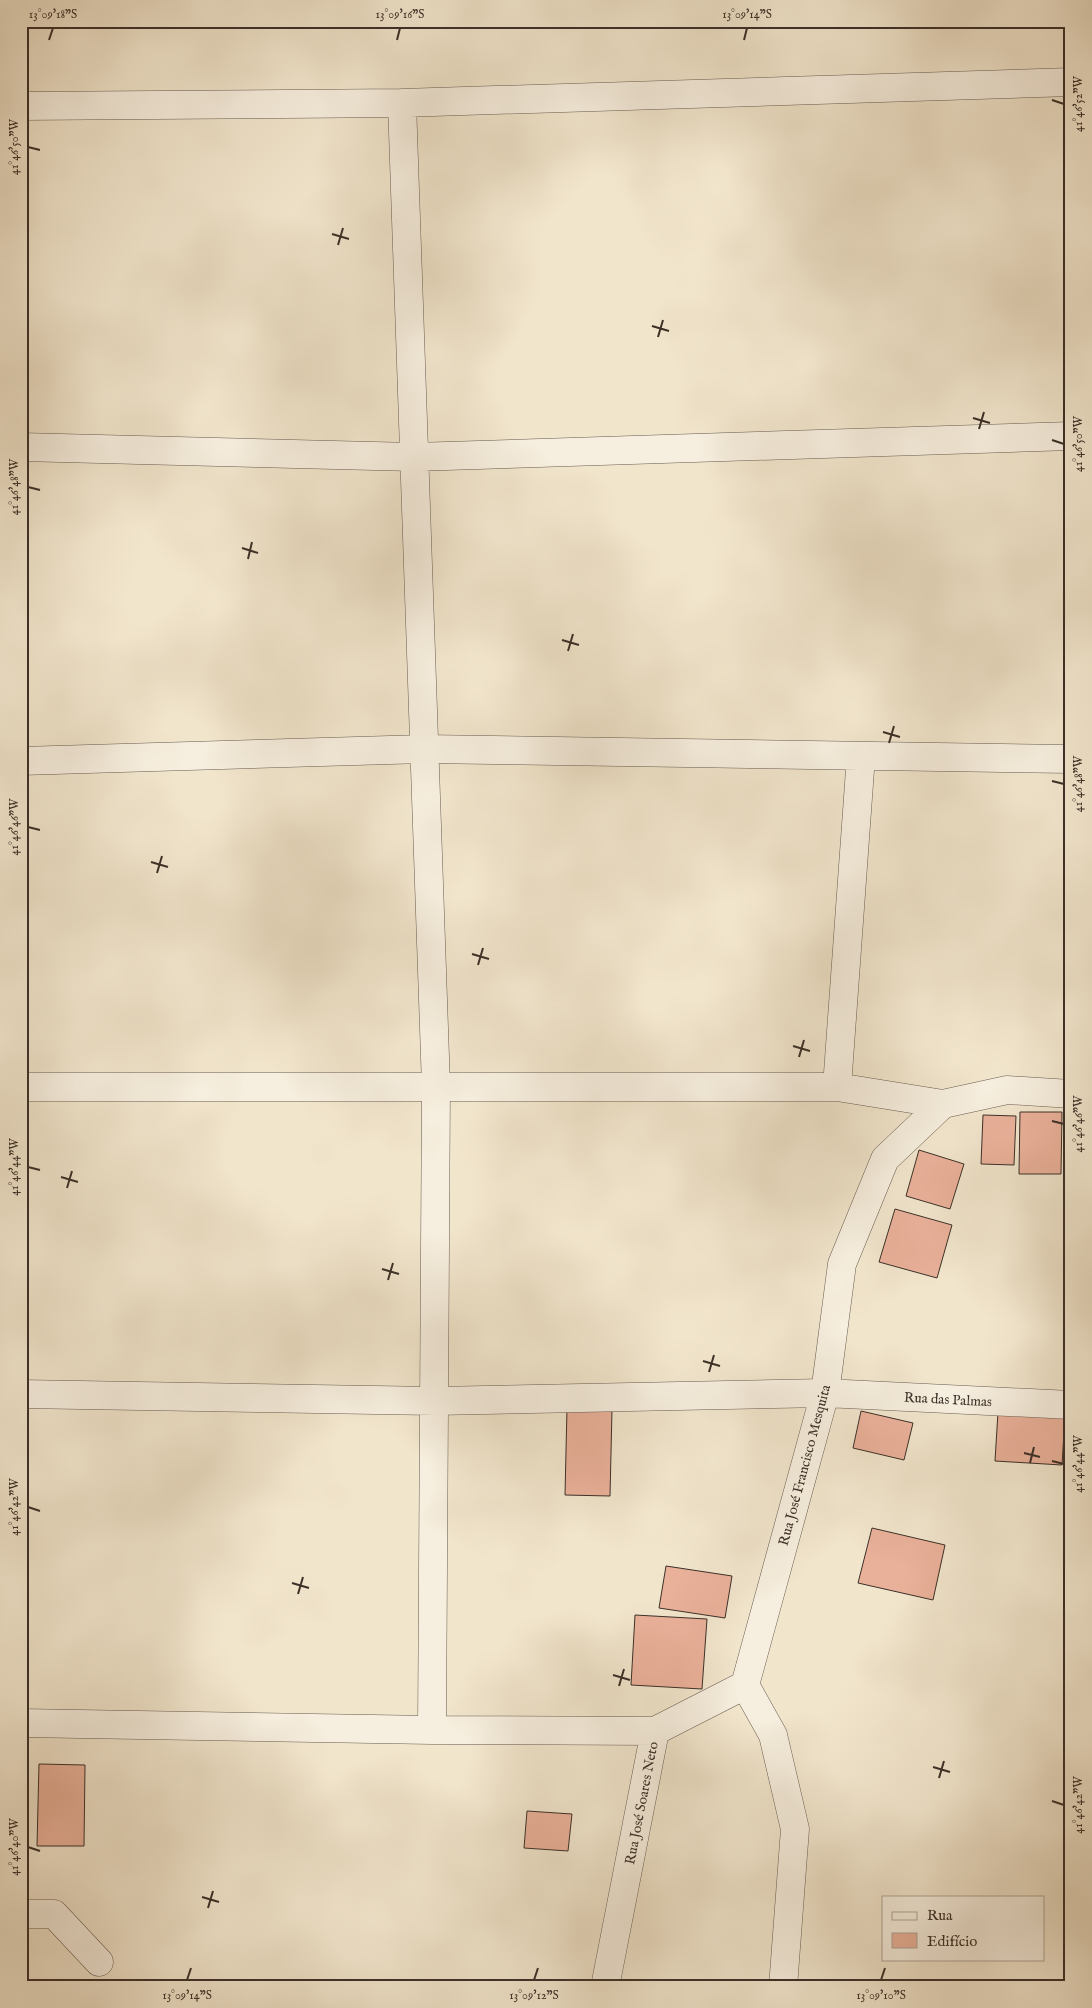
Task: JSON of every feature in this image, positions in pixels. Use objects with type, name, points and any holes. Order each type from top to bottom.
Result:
[{"type":"street","points":[[21,106],[402,103],[1071,82]]},
{"type":"street","points":[[402,103],[436,1086],[432,1730]]},
{"type":"street","points":[[21,447],[414,457],[1071,436]]},
{"type":"street","points":[[21,760],[424,749],[1071,759]]},
{"type":"street","points":[[838,1087],[861,756]]},
{"type":"street","points":[[21,1087],[838,1087],[943,1104],[1007,1090],[1071,1094]]},
{"type":"street","name":"Rua José Francisco Mesquita","points":[[745,1685],[825,1393],[842,1264],[885,1159],[943,1104]]},
{"type":"street","name":"Rua das Palmas","points":[[21,1394],[434,1401],[825,1393],[1071,1405]]},
{"type":"street","points":[[745,1685],[773,1735],[795,1829],[783,1987]]},
{"type":"street","name":"Rua José Soares Neto","points":[[605,1987],[655,1731],[745,1685]]},
{"type":"street","points":[[21,1724],[655,1731]]},
{"type":"street","points":[[21,1914],[54,1914],[99,1962]]},
{"type":"building","points":[[1020,1112],[1062,1112],[1061,1174],[1019,1174]]},
{"type":"building","points":[[983,1115],[1016,1116],[1014,1165],[981,1164]]},
{"type":"building","points":[[919,1150],[964,1164],[950,1209],[906,1196]]},
{"type":"building","points":[[895,1209],[952,1225],[937,1278],[879,1262]]},
{"type":"building","points":[[567,1408],[612,1409],[610,1496],[565,1495]]},
{"type":"building","points":[[861,1411],[913,1423],[904,1460],[853,1448]]},
{"type":"building","points":[[998,1412],[1065,1416],[1062,1465],[995,1461]]},
{"type":"building","points":[[1069,1418],[1071,1419],[1071,1487],[1064,1486]]},
{"type":"building","points":[[872,1528],[945,1545],[933,1600],[858,1583]]},
{"type":"building","points":[[666,1566],[732,1576],[725,1618],[659,1608]]},
{"type":"building","points":[[635,1615],[707,1619],[702,1689],[631,1685]]},
{"type":"building","points":[[39,1764],[85,1765],[84,1846],[37,1846]]},
{"type":"building","points":[[527,1811],[572,1814],[568,1851],[524,1848]]}]
